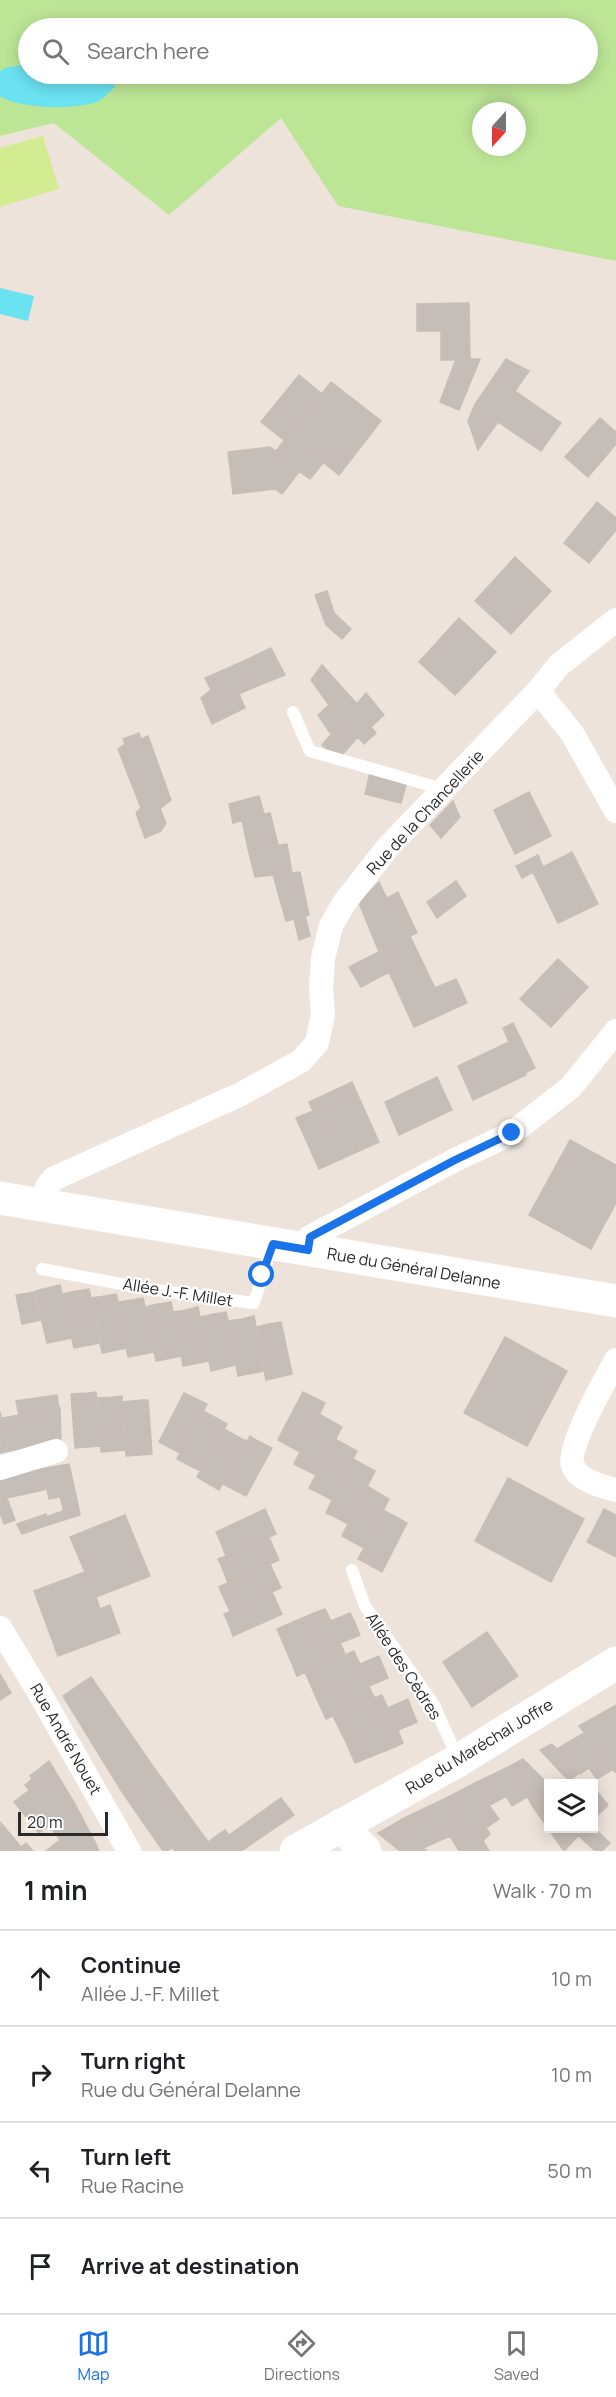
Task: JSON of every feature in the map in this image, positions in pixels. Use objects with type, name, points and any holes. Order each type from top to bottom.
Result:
[{"type":"main road","name":"Rue du Général Delanne","points":[[0,1198],[616,1301]]},
{"type":"main road","name":"Rue du Maréchal Joffre","points":[[296,1851],[459,1760],[616,1663]]},
{"type":"main road","points":[[341,1826],[365,1851]]},
{"type":"street","name":"Rue de la Chancellerie","points":[[44,1206],[47,1187],[53,1179],[241,1094],[301,1061],[317,1043],[323,1014],[321,989],[323,958],[331,926],[344,903],[388,846],[538,691],[559,664],[616,620]]},
{"type":"street","points":[[538,691],[572,733],[616,811]]},
{"type":"street","points":[[308,1250],[310,1237],[455,1160],[512,1133],[572,1086],[616,1031]]},
{"type":"street","points":[[616,1360],[574,1447],[572,1466],[580,1476],[616,1490]]},
{"type":"street","points":[[0,1468],[56,1451]]},
{"type":"street","name":"Rue André Nouet","points":[[0,1628],[129,1851]]},
{"type":"lane","points":[[293,712],[310,751],[442,789]]},
{"type":"lane","name":"Allée J.-F. Millet","points":[[42,1269],[148,1289],[254,1304],[273,1244]]},
{"type":"lane","name":"Allée des Cèdres","points":[[352,1570],[365,1606],[434,1705],[459,1760]]},
{"type":"green space","points":[[0,0],[616,0],[616,261],[338,206],[281,118],[169,215],[54,123],[0,136]]},
{"type":"green space","points":[[43,136],[59,189],[0,207],[0,148]]},
{"type":"water","points":[[18,66],[18,84],[114,84],[115,87],[104,98],[87,105],[47,107],[20,104],[0,96],[0,72],[4,68]]},
{"type":"water","points":[[0,288],[34,296],[28,321],[0,314]]},
{"type":"building","points":[[469,303],[470,359],[441,360],[441,331],[417,331],[417,304]]},
{"type":"building","points":[[456,359],[480,359],[459,410],[440,402]]},
{"type":"building","points":[[506,359],[529,371],[515,391],[561,423],[541,451],[498,422],[478,450],[468,421],[475,404]]},
{"type":"building","points":[[299,375],[322,394],[285,441],[261,422]]},
{"type":"building","points":[[331,382],[381,421],[339,475],[313,454],[282,494],[275,489],[233,494],[228,452],[270,447],[276,451]]},
{"type":"building","points":[[600,418],[616,432],[616,444],[588,477],[565,457]]},
{"type":"building","points":[[313,454],[324,462],[310,479],[299,471]]},
{"type":"building","points":[[597,502],[616,518],[616,530],[589,563],[564,543]]},
{"type":"building","points":[[515,557],[551,591],[511,634],[475,601]]},
{"type":"building","points":[[327,591],[334,613],[326,625],[315,595]]},
{"type":"building","points":[[334,613],[351,629],[342,639],[326,625]]},
{"type":"building","points":[[459,618],[496,652],[455,695],[419,662]]},
{"type":"building","points":[[271,648],[285,675],[257,686],[246,660]]},
{"type":"building","points":[[246,660],[257,686],[218,703],[205,678]]},
{"type":"building","points":[[322,665],[357,704],[331,734],[318,715],[329,705],[311,680]]},
{"type":"building","points":[[211,690],[218,703],[239,694],[245,708],[212,724],[201,698]]},
{"type":"building","points":[[366,693],[384,715],[371,727],[376,733],[364,744],[358,737],[342,755],[332,753],[322,745]]},
{"type":"building","points":[[139,733],[141,739],[148,736],[171,800],[160,809],[166,823],[161,831],[145,838],[136,813],[141,808],[118,749],[125,744],[123,739]]},
{"type":"building","points":[[370,773],[407,781],[401,803],[365,794]]},
{"type":"building","points":[[529,792],[551,836],[515,854],[494,810]]},
{"type":"building","points":[[259,796],[264,814],[233,823],[229,804]]},
{"type":"building","points":[[453,801],[460,817],[441,838],[430,825]]},
{"type":"building","points":[[270,813],[278,845],[248,849],[242,820]]},
{"type":"building","points":[[287,844],[292,873],[255,877],[248,849]]},
{"type":"building","points":[[572,852],[598,904],[558,923],[533,872]]},
{"type":"building","points":[[538,855],[543,867],[522,878],[516,866]]},
{"type":"building","points":[[300,872],[309,915],[305,916],[310,936],[299,940],[294,919],[286,921],[273,875]]},
{"type":"building","points":[[456,881],[466,896],[437,918],[427,902]]},
{"type":"building","points":[[379,882],[391,907],[397,904],[405,921],[410,918],[417,933],[379,952],[359,903]]},
{"type":"building","points":[[398,892],[410,918],[405,921],[397,904],[391,907],[387,898]]},
{"type":"building","points":[[410,936],[435,988],[456,979],[467,1003],[414,1027],[389,972],[361,987],[349,967]]},
{"type":"building","points":[[558,959],[588,987],[551,1027],[520,999]]},
{"type":"building","points":[[513,1023],[535,1068],[525,1073],[526,1075],[473,1100],[458,1066],[509,1042],[503,1028]]},
{"type":"building","points":[[437,1077],[452,1110],[399,1135],[385,1102]]},
{"type":"building","points":[[352,1082],[356,1091],[328,1103],[337,1125],[306,1140],[296,1118],[313,1111],[309,1102]]},
{"type":"building","points":[[356,1091],[379,1142],[319,1169],[306,1140],[337,1125],[328,1103]]},
{"type":"building","points":[[570,1140],[616,1165],[616,1203],[591,1249],[529,1215]]},
{"type":"building","points":[[60,1285],[62,1294],[49,1296],[48,1288]]},
{"type":"building","points":[[48,1288],[49,1296],[62,1294],[72,1338],[47,1343],[35,1291]]},
{"type":"building","points":[[89,1289],[91,1298],[78,1301],[77,1291]]},
{"type":"building","points":[[77,1291],[78,1301],[91,1298],[101,1343],[74,1348],[62,1294]]},
{"type":"building","points":[[34,1292],[41,1320],[22,1324],[16,1295]]},
{"type":"building","points":[[116,1294],[118,1302],[107,1304],[105,1296]]},
{"type":"building","points":[[105,1296],[107,1304],[118,1302],[127,1348],[102,1353],[91,1298]]},
{"type":"building","points":[[143,1298],[145,1307],[133,1309],[131,1300]]},
{"type":"building","points":[[131,1300],[133,1309],[145,1307],[154,1352],[128,1357],[118,1302]]},
{"type":"building","points":[[171,1302],[173,1312],[160,1314],[158,1304]]},
{"type":"building","points":[[158,1304],[160,1314],[173,1312],[182,1356],[156,1361],[145,1307]]},
{"type":"building","points":[[198,1307],[200,1317],[188,1319],[186,1310]]},
{"type":"building","points":[[186,1310],[188,1319],[200,1317],[209,1361],[183,1366],[173,1312]]},
{"type":"building","points":[[226,1312],[228,1321],[216,1323],[214,1314]]},
{"type":"building","points":[[214,1314],[216,1323],[228,1321],[236,1365],[211,1371],[200,1317]]},
{"type":"building","points":[[254,1316],[256,1327],[244,1329],[242,1319]]},
{"type":"building","points":[[242,1319],[244,1329],[256,1327],[264,1371],[238,1376],[228,1321]]},
{"type":"building","points":[[281,1322],[283,1331],[271,1333],[269,1324]]},
{"type":"building","points":[[269,1324],[271,1333],[283,1331],[292,1374],[266,1380],[256,1327]]},
{"type":"building","points":[[505,1337],[567,1371],[527,1446],[464,1413]]},
{"type":"building","points":[[96,1392],[97,1406],[91,1407],[89,1393]]},
{"type":"building","points":[[303,1392],[325,1403],[300,1452],[285,1444],[291,1431],[284,1428]]},
{"type":"building","points":[[89,1393],[91,1407],[97,1406],[100,1446],[75,1448],[71,1394]]},
{"type":"building","points":[[184,1393],[201,1401],[197,1409],[203,1412],[180,1453],[159,1442]]},
{"type":"building","points":[[57,1395],[59,1408],[19,1415],[16,1401]]},
{"type":"building","points":[[122,1396],[123,1409],[116,1410],[115,1397]]},
{"type":"building","points":[[115,1397],[116,1410],[123,1409],[126,1450],[101,1452],[97,1398]]},
{"type":"building","points":[[142,1400],[142,1413],[149,1412],[152,1454],[126,1456],[122,1402]]},
{"type":"building","points":[[142,1400],[148,1400],[149,1412],[142,1413]]},
{"type":"building","points":[[201,1401],[207,1404],[203,1412],[197,1409]]},
{"type":"building","points":[[60,1408],[61,1441],[9,1451],[2,1418]]},
{"type":"building","points":[[203,1411],[220,1420],[216,1427],[223,1431],[200,1471],[177,1459]]},
{"type":"building","points":[[0,1412],[9,1451],[0,1453]]},
{"type":"building","points":[[319,1414],[342,1427],[316,1475],[300,1467],[307,1455],[300,1452]]},
{"type":"building","points":[[220,1420],[227,1424],[223,1431],[216,1427]]},
{"type":"building","points":[[284,1428],[291,1431],[285,1444],[278,1440]]},
{"type":"building","points":[[224,1429],[240,1438],[236,1445],[243,1448],[219,1490],[197,1477]]},
{"type":"building","points":[[250,1436],[256,1440],[250,1452],[243,1448]]},
{"type":"building","points":[[240,1438],[247,1441],[243,1448],[236,1445]]},
{"type":"building","points":[[335,1439],[357,1451],[332,1500],[317,1492],[323,1480],[316,1475]]},
{"type":"building","points":[[256,1440],[272,1448],[246,1496],[223,1484],[243,1448],[250,1452]]},
{"type":"building","points":[[300,1452],[307,1455],[300,1467],[294,1464]]},
{"type":"building","points":[[353,1459],[375,1471],[348,1524],[333,1516],[339,1504],[332,1500]]},
{"type":"building","points":[[69,1464],[78,1505],[63,1508],[60,1497],[49,1499],[47,1489],[39,1491],[34,1470]]},
{"type":"building","points":[[34,1470],[39,1491],[7,1498],[0,1479]]},
{"type":"building","points":[[316,1475],[323,1480],[317,1492],[309,1488]]},
{"type":"building","points":[[508,1478],[584,1519],[551,1582],[475,1541]]},
{"type":"building","points":[[0,1479],[15,1520],[4,1524],[0,1513]]},
{"type":"building","points":[[367,1486],[389,1499],[364,1548],[349,1540],[355,1527],[348,1524]]},
{"type":"building","points":[[332,1500],[339,1504],[333,1516],[326,1513]]},
{"type":"building","points":[[78,1505],[80,1515],[48,1525],[46,1517],[63,1511],[63,1508]]},
{"type":"building","points":[[265,1509],[276,1534],[226,1556],[219,1538],[230,1533],[227,1527]]},
{"type":"building","points":[[604,1509],[616,1515],[616,1557],[587,1542]]},
{"type":"building","points":[[383,1510],[407,1523],[382,1572],[364,1562],[370,1551],[364,1548]]},
{"type":"building","points":[[46,1514],[48,1525],[22,1534],[17,1524]]},
{"type":"building","points":[[125,1515],[150,1576],[96,1597],[100,1609],[110,1605],[120,1633],[58,1656],[34,1591],[85,1572],[70,1537]]},
{"type":"building","points":[[348,1524],[355,1527],[349,1540],[342,1536]]},
{"type":"building","points":[[227,1527],[230,1533],[219,1538],[216,1532]]},
{"type":"building","points":[[269,1537],[279,1560],[228,1583],[221,1565],[231,1561],[229,1555]]},
{"type":"building","points":[[364,1548],[370,1551],[364,1562],[358,1559]]},
{"type":"building","points":[[229,1555],[231,1561],[221,1565],[218,1559]]},
{"type":"building","points":[[270,1564],[281,1588],[230,1611],[221,1592],[232,1588],[230,1582]]},
{"type":"building","points":[[230,1582],[232,1588],[221,1592],[219,1587]]},
{"type":"building","points":[[272,1592],[282,1614],[233,1636],[227,1620],[238,1615],[235,1609]]},
{"type":"building","points":[[235,1609],[238,1615],[227,1620],[224,1614]]},
{"type":"building","points":[[325,1609],[328,1615],[317,1620],[314,1613]]},
{"type":"building","points":[[314,1613],[317,1620],[328,1615],[331,1621],[350,1613],[355,1623],[287,1652],[277,1629]]},
{"type":"building","points":[[355,1623],[360,1635],[340,1643],[343,1649],[337,1651],[340,1657],[297,1676],[287,1652]]},
{"type":"building","points":[[487,1632],[518,1676],[472,1707],[443,1662]]},
{"type":"building","points":[[343,1649],[345,1655],[340,1657],[337,1651]]},
{"type":"building","points":[[354,1651],[357,1658],[343,1664],[340,1657]]},
{"type":"building","points":[[379,1656],[383,1666],[315,1695],[305,1672],[340,1657],[343,1664],[357,1658],[360,1664]]},
{"type":"building","points":[[383,1666],[388,1678],[369,1686],[371,1691],[366,1693],[369,1700],[326,1719],[315,1695]]},
{"type":"building","points":[[0,1674],[11,1693],[0,1700]]},
{"type":"building","points":[[91,1677],[155,1769],[122,1792],[63,1696]]},
{"type":"building","points":[[371,1691],[375,1698],[369,1700],[366,1693]]},
{"type":"building","points":[[382,1695],[385,1702],[372,1707],[369,1700]]},
{"type":"building","points":[[408,1699],[412,1710],[345,1740],[333,1716],[369,1700],[372,1707],[385,1702],[388,1708]]},
{"type":"building","points":[[616,1705],[616,1773],[579,1726]]},
{"type":"building","points":[[412,1710],[417,1722],[398,1730],[401,1738],[394,1740],[397,1746],[355,1763],[345,1740]]},
{"type":"building","points":[[584,1733],[613,1769],[597,1779],[589,1768],[580,1774],[557,1749]]},
{"type":"building","points":[[401,1738],[403,1743],[397,1746],[394,1740]]},
{"type":"building","points":[[552,1744],[579,1773],[572,1779],[567,1779],[540,1750]]},
{"type":"building","points":[[523,1759],[544,1780],[544,1800],[533,1807],[510,1766]]},
{"type":"building","points":[[49,1761],[75,1804],[39,1833],[14,1802],[36,1785],[30,1776]]},
{"type":"building","points":[[510,1766],[522,1788],[490,1805],[477,1782]]},
{"type":"building","points":[[155,1769],[208,1842],[225,1830],[229,1835],[281,1798],[294,1815],[241,1851],[175,1851],[172,1847],[163,1851],[122,1792]]},
{"type":"building","points":[[32,1779],[36,1785],[29,1790],[25,1785]]},
{"type":"building","points":[[477,1782],[491,1808],[478,1815],[490,1834],[483,1841],[489,1851],[480,1851],[442,1800]]},
{"type":"building","points":[[522,1788],[527,1797],[512,1806],[506,1796]]},
{"type":"building","points":[[598,1793],[608,1805],[598,1815]]},
{"type":"building","points":[[442,1800],[480,1851],[459,1851],[450,1836],[423,1848],[406,1817]]},
{"type":"building","points":[[544,1800],[544,1823],[533,1807]]},
{"type":"building","points":[[75,1804],[95,1842],[84,1851],[46,1851],[60,1840],[49,1825]]},
{"type":"building","points":[[491,1808],[499,1819],[486,1828],[478,1815]]},
{"type":"building","points":[[406,1817],[423,1848],[427,1851],[400,1851],[378,1833]]},
{"type":"building","points":[[1,1823],[21,1847],[17,1851],[0,1851]]},
{"type":"building","points":[[598,1832],[610,1843],[602,1851],[595,1851],[578,1835]]},
{"type":"building","points":[[551,1833],[580,1833],[564,1851]]},
{"type":"building","points":[[95,1842],[99,1851],[84,1851]]},
{"type":"building","points":[[26,1843],[33,1851],[19,1849]]},
{"type":"route","points":[[262,1275],[273,1244],[308,1250],[310,1237],[455,1160],[512,1133]]}]
